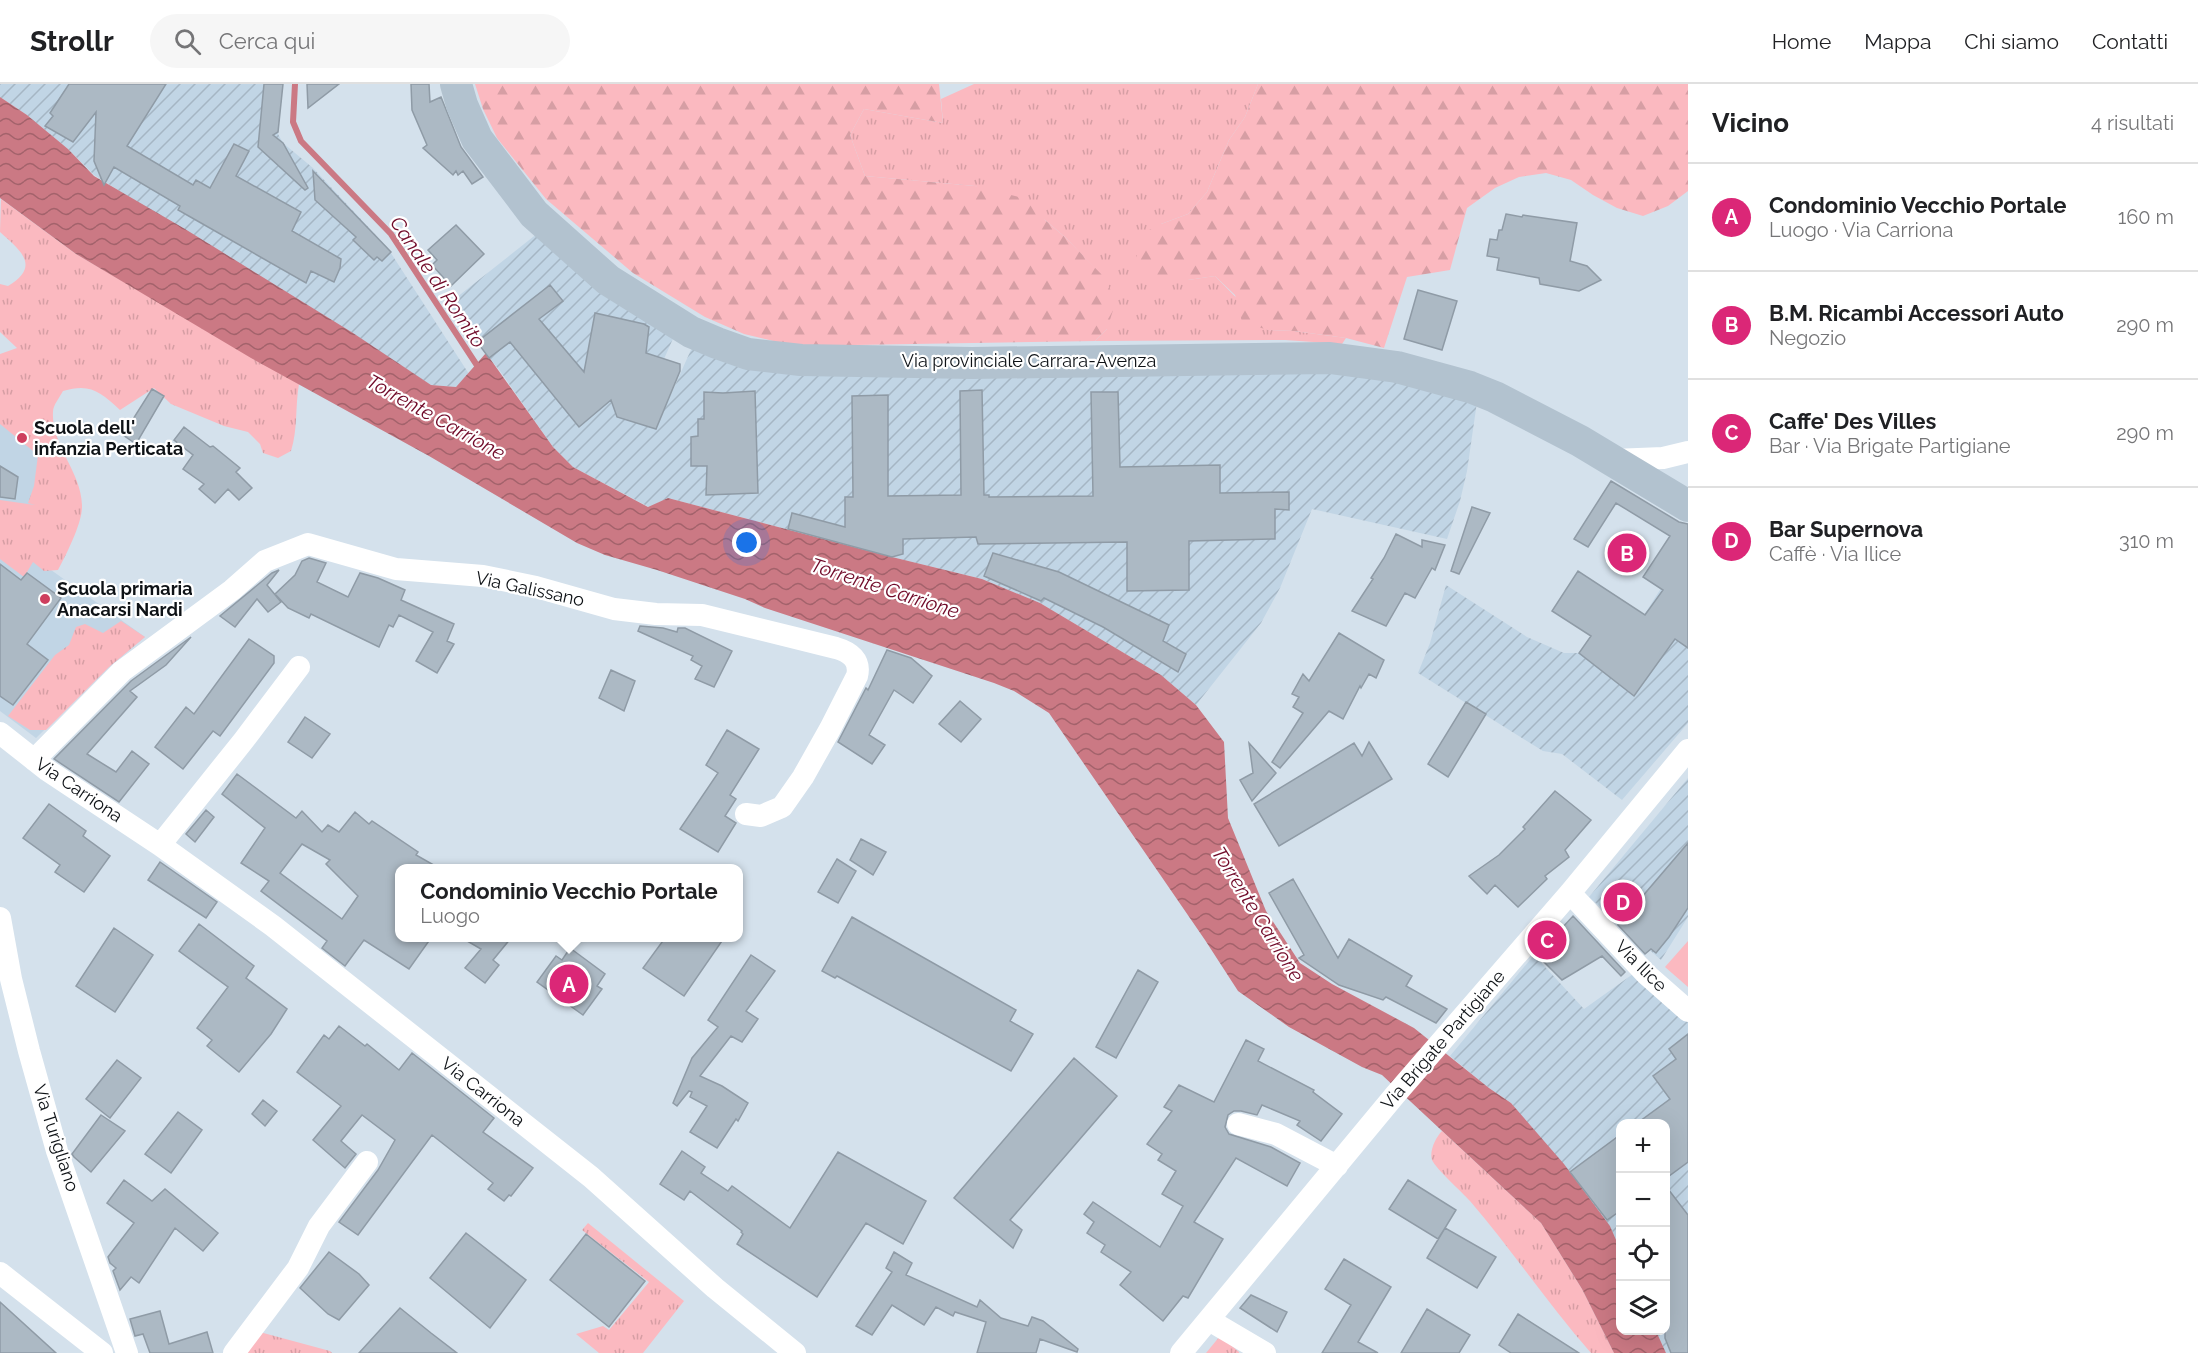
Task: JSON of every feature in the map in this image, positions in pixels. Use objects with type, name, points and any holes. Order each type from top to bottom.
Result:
[{"type":"main road","name":"Via provinciale Carrara-Avenza","points":[[456,84],[462,105],[477,139],[534,214],[608,280],[690,332],[717,344],[748,354],[801,360],[972,363],[1330,358],[1397,367],[1470,387],[1505,402],[1658,486],[1688,506]]},
{"type":"street","points":[[1612,460],[1663,458],[1688,453]]},
{"type":"street","points":[[1658,486],[1688,461]]},
{"type":"street","name":"Via Galissano","points":[[34,760],[122,671],[232,590],[265,561],[308,544],[396,569],[483,576],[536,587],[614,609],[656,614],[702,615],[836,648],[850,654],[856,660],[859,668],[857,676],[803,777],[782,807],[760,816],[746,814]]},
{"type":"street","points":[[160,845],[299,667]]},
{"type":"street","name":"Via Carriona","points":[[0,733],[34,760],[160,845],[273,926],[591,1177],[715,1288],[795,1353]]},
{"type":"street","name":"Via Brigate Partigiane","points":[[1181,1353],[1382,1111],[1570,893],[1688,750]]},
{"type":"street","name":"Via Ilice","points":[[1570,893],[1646,974],[1688,1011]]},
{"type":"street","name":"Via Turigliano","points":[[0,918],[11,979],[26,1041],[57,1151],[127,1353]]},
{"type":"street","points":[[1238,1124],[1276,1134],[1337,1166]]},
{"type":"street","points":[[234,1353],[298,1268],[319,1226],[367,1162]]},
{"type":"street","points":[[0,1273],[102,1353]]},
{"type":"street","points":[[1209,1320],[1265,1353]]},
{"type":"shaded area","points":[[0,84],[283,84],[278,134],[283,143],[313,168],[387,247],[469,374],[456,387],[431,385],[94,175],[68,149],[27,115],[0,97]]},
{"type":"shaded area","points":[[538,233],[675,334],[664,359],[656,428],[694,343],[1323,370],[1392,377],[1477,402],[1467,471],[1460,501],[1447,539],[1312,509],[1280,588],[1261,623],[1196,705],[1161,675],[1040,603],[982,579],[668,498],[649,507],[573,467],[553,447],[500,371],[447,305]]},
{"type":"shaded area","name":"Scuola primaria Anacarsi Nardi","points":[[0,375],[29,376],[61,507],[23,550],[145,637],[109,667],[36,738],[0,711]]},
{"type":"shaded area","points":[[1688,546],[1688,723],[1622,800],[1562,754],[1543,751],[1418,673],[1430,643],[1446,585],[1527,637],[1564,653],[1579,653],[1591,636],[1602,643],[1644,615]]},
{"type":"shaded area","points":[[1688,778],[1688,917],[1661,960],[1589,897]]},
{"type":"shaded area","points":[[1534,955],[1584,1009],[1633,974],[1688,1021],[1688,1353],[1666,1353],[1658,1335],[1670,1335],[1670,1119],[1616,1119],[1616,1240],[1610,1226],[1511,1103],[1450,1056]]},
{"type":"green space","points":[[475,84],[939,84],[943,123],[864,109],[850,135],[865,176],[975,186],[1027,199],[1045,220],[1104,277],[1116,301],[1107,329],[1095,341],[794,346],[744,334],[705,317],[633,273],[546,199],[497,138],[483,109]]},
{"type":"green space","points":[[974,84],[1258,84],[1245,117],[1229,140],[1207,192],[1188,214],[1161,224],[1188,280],[1215,276],[1268,330],[1346,338],[1342,344],[1285,340],[1095,341],[1107,329],[1103,277],[1066,238],[1045,220],[975,186],[865,176],[850,135],[864,109],[943,123],[941,99]]},
{"type":"green space","points":[[1258,84],[1688,84],[1688,191],[1668,206],[1643,216],[1617,208],[1571,180],[1546,173],[1519,177],[1495,188],[1467,208],[1450,270],[1407,277],[1384,348],[1346,338],[1268,330],[1242,322],[1235,295],[1215,276],[1188,280],[1161,279],[1137,264],[1137,236],[1188,214],[1207,192],[1229,140],[1245,117]]},
{"type":"green space","points":[[1,199],[76,254],[299,384],[295,434],[291,451],[278,458],[263,453],[260,444],[248,432],[224,426],[171,404],[154,388],[120,410],[101,394],[88,389],[63,391],[53,409],[54,424],[80,493],[82,512],[77,529],[58,570],[44,571],[33,562],[24,577],[0,559],[0,500],[35,505],[28,503],[34,486],[38,455],[0,424],[0,354],[17,348],[0,332],[0,284],[8,286],[18,279],[26,265],[20,252],[0,232]]},
{"type":"green space","points":[[121,621],[145,637],[109,667],[46,730],[30,730],[8,716],[55,655],[69,645],[76,627],[85,624],[103,633]]},
{"type":"green space","points":[[1688,941],[1688,987],[1665,967]]},
{"type":"green space","points":[[1442,1131],[1541,1223],[1582,1289],[1614,1353],[1591,1353],[1470,1201],[1434,1164],[1431,1156],[1432,1148]]},
{"type":"green space","points":[[588,1223],[684,1301],[643,1353],[599,1353],[576,1334],[603,1326],[609,1330],[649,1282],[582,1230]]},
{"type":"green space","points":[[256,1331],[330,1351],[332,1353],[239,1353]]},
{"type":"green space","points":[[1220,1336],[1239,1352],[1239,1353],[1206,1353]]},
{"type":"water","name":"Torrente Carrione","points":[[0,97],[27,115],[68,149],[94,176],[185,229],[353,333],[431,385],[456,387],[486,353],[553,447],[573,467],[648,507],[668,498],[982,579],[1040,603],[1161,675],[1196,705],[1224,742],[1228,818],[1266,911],[1300,963],[1332,984],[1414,1028],[1511,1103],[1564,1164],[1610,1226],[1616,1240],[1616,1335],[1658,1335],[1666,1353],[1614,1353],[1582,1289],[1541,1223],[1382,1075],[1362,1067],[1289,1027],[1238,991],[1049,713],[1014,691],[994,683],[657,570],[605,555],[577,543],[429,456],[251,358],[76,254],[0,198]]},
{"type":"building","points":[[69,84],[166,84],[127,146],[193,185],[196,180],[210,188],[234,144],[249,151],[236,176],[301,212],[292,231],[341,259],[334,282],[311,271],[306,283],[178,210],[180,206],[114,167],[104,185],[94,161],[96,112],[73,142],[45,126],[53,116],[50,113]]},
{"type":"building","points":[[264,84],[283,84],[278,132],[273,135],[283,143],[308,188],[305,190],[258,147]]},
{"type":"building","points":[[307,84],[339,84],[308,108]]},
{"type":"building","points":[[411,84],[429,84],[430,102],[441,97],[461,147],[483,177],[472,184],[463,171],[458,175],[456,171],[453,175],[423,148],[427,145],[412,110]]},
{"type":"building","points":[[313,171],[391,252],[382,261],[377,257],[374,260],[353,240],[356,237],[315,200]]},
{"type":"building","points":[[1506,214],[1577,223],[1570,261],[1587,266],[1601,280],[1579,291],[1540,284],[1539,278],[1497,270],[1499,258],[1487,256],[1490,239],[1497,240]]},
{"type":"building","points":[[456,225],[484,254],[451,286],[432,265],[437,260],[428,250]]},
{"type":"building","points":[[550,285],[563,301],[539,319],[584,372],[595,313],[649,327],[646,353],[680,364],[680,371],[656,429],[617,417],[611,400],[579,427],[510,342],[489,358],[477,342]]},
{"type":"building","points":[[1418,290],[1457,301],[1442,350],[1404,339]]},
{"type":"building","points":[[152,389],[164,396],[136,444],[123,435]]},
{"type":"building","points":[[982,390],[984,495],[989,495],[989,497],[1093,496],[1091,392],[1118,392],[1120,467],[1220,465],[1220,493],[1289,492],[1289,510],[1275,509],[1275,539],[1189,541],[1189,590],[1127,591],[1127,542],[978,544],[976,537],[903,539],[903,554],[892,557],[788,529],[792,513],[845,527],[845,497],[853,497],[852,396],[888,395],[888,496],[961,495],[960,391]]},
{"type":"building","points":[[755,391],[758,493],[706,495],[707,466],[691,466],[691,437],[698,436],[698,419],[704,419],[704,392]]},
{"type":"building","points":[[184,427],[210,447],[213,446],[240,468],[236,472],[252,488],[239,500],[228,489],[215,503],[199,489],[204,484],[183,469],[193,455],[174,440]]},
{"type":"building","points":[[0,466],[18,477],[15,499],[0,497]]},
{"type":"building","points":[[1611,481],[1679,522],[1688,524],[1688,648],[1675,639],[1634,696],[1579,653],[1591,636],[1552,611],[1578,571],[1645,615],[1663,590],[1643,577],[1670,536],[1616,503],[1588,547],[1574,539]]},
{"type":"building","points":[[1472,507],[1490,513],[1459,574],[1451,571]]},
{"type":"building","points":[[1396,534],[1422,547],[1422,540],[1445,545],[1435,570],[1432,568],[1415,598],[1405,593],[1386,626],[1352,611],[1373,579],[1371,578]]},
{"type":"building","points":[[993,553],[1059,572],[1169,625],[1163,641],[1186,654],[1178,672],[1103,627],[1044,598],[1041,601],[984,576]]},
{"type":"building","points":[[309,558],[326,563],[317,582],[348,597],[360,573],[405,590],[401,600],[454,624],[447,641],[454,644],[437,673],[416,661],[433,632],[399,615],[393,627],[389,625],[379,647],[311,614],[309,618],[288,608],[275,594],[295,575],[302,561]]},
{"type":"building","points":[[0,564],[21,580],[27,573],[61,598],[27,644],[48,660],[13,705],[0,696]]},
{"type":"building","points":[[279,570],[267,585],[281,602],[268,612],[257,599],[235,627],[220,616],[272,573]]},
{"type":"building","points":[[640,626],[677,632],[678,628],[685,628],[732,651],[714,687],[695,679],[702,666],[691,660],[693,656],[638,631]]},
{"type":"building","points":[[1339,633],[1384,660],[1376,678],[1369,674],[1361,688],[1360,686],[1343,719],[1329,711],[1280,768],[1272,762],[1303,713],[1293,707],[1299,697],[1292,694],[1303,674],[1309,681]]},
{"type":"building","points":[[191,637],[166,665],[130,691],[137,697],[87,754],[116,772],[132,751],[149,764],[119,802],[54,759],[131,681]]},
{"type":"building","points":[[249,639],[274,656],[274,663],[220,736],[213,731],[183,769],[155,747],[186,707],[194,714]]},
{"type":"building","points":[[887,650],[911,658],[932,676],[913,703],[894,690],[869,735],[885,745],[872,764],[838,742],[866,688],[868,690]]},
{"type":"building","points":[[611,670],[635,681],[624,711],[599,698]]},
{"type":"building","points":[[960,701],[981,719],[961,742],[939,724]]},
{"type":"building","points":[[1466,702],[1486,714],[1448,777],[1428,764]]},
{"type":"building","points":[[305,717],[330,734],[312,758],[288,742]]},
{"type":"building","points":[[727,730],[759,749],[730,795],[736,799],[725,816],[736,823],[718,852],[680,829],[718,773],[706,765]]},
{"type":"building","points":[[1369,742],[1392,779],[1279,846],[1254,804],[1354,743],[1362,756]]},
{"type":"building","points":[[1249,743],[1276,773],[1252,801],[1240,780],[1253,773]]},
{"type":"building","points":[[237,774],[296,818],[302,811],[322,832],[328,825],[339,832],[355,812],[369,824],[372,821],[418,852],[416,855],[432,864],[395,864],[395,942],[428,942],[409,969],[364,940],[345,966],[322,948],[327,941],[261,891],[269,881],[241,863],[265,828],[222,794]],"holes":[[[302,844],[330,860],[326,864],[358,896],[342,919],[280,873]]]},
{"type":"building","points":[[1555,791],[1591,820],[1565,850],[1569,857],[1545,876],[1547,879],[1518,907],[1495,885],[1487,894],[1469,876],[1499,855],[1525,829],[1523,827]]},
{"type":"building","points":[[49,804],[86,831],[83,836],[110,856],[84,892],[55,872],[60,865],[23,838]]},
{"type":"building","points":[[206,810],[214,817],[195,842],[186,834]]},
{"type":"building","points":[[861,839],[886,852],[873,875],[850,860]]},
{"type":"building","points":[[1688,843],[1688,908],[1656,953],[1651,949],[1645,954],[1618,925]]},
{"type":"building","points":[[837,859],[856,871],[838,903],[818,892]]},
{"type":"building","points":[[160,862],[217,902],[206,918],[148,880]]},
{"type":"building","points":[[1293,879],[1338,958],[1349,939],[1412,976],[1406,986],[1447,1009],[1436,1023],[1386,997],[1383,1000],[1339,985],[1299,958],[1304,955],[1269,893]]},
{"type":"building","points":[[1573,916],[1625,972],[1621,976],[1602,956],[1562,980],[1537,955]]},
{"type":"building","points":[[852,917],[1016,1010],[1010,1021],[1033,1034],[1011,1071],[837,976],[835,978],[822,971]]},
{"type":"building","points":[[199,924],[254,966],[246,978],[287,1009],[271,1034],[239,1072],[207,1046],[212,1040],[197,1028],[228,987],[179,951]]},
{"type":"building","points":[[114,928],[153,955],[115,1012],[76,986]]},
{"type":"building","points":[[469,942],[508,942],[493,960],[499,965],[485,983],[465,968],[481,949]]},
{"type":"building","points":[[662,942],[721,942],[684,996],[643,968]]},
{"type":"building","points":[[570,948],[605,974],[597,986],[602,989],[583,1015],[537,982],[556,956],[562,960]]},
{"type":"building","points":[[751,955],[775,971],[746,1011],[758,1019],[742,1042],[731,1036],[700,1076],[722,1086],[748,1103],[738,1121],[736,1119],[717,1148],[690,1132],[707,1106],[690,1097],[692,1092],[689,1091],[677,1106],[673,1103],[692,1058],[718,1027],[708,1020]]},
{"type":"building","points":[[1138,970],[1158,982],[1116,1058],[1096,1047]]},
{"type":"building","points":[[339,1026],[365,1046],[367,1044],[399,1070],[412,1053],[494,1118],[483,1132],[533,1168],[511,1196],[509,1195],[504,1201],[488,1189],[493,1183],[432,1135],[358,1235],[339,1222],[378,1170],[395,1140],[362,1115],[341,1141],[356,1154],[345,1168],[313,1140],[341,1106],[297,1072],[324,1035],[329,1039]]},
{"type":"building","points":[[1688,1034],[1688,1162],[1670,1175],[1670,1119],[1643,1119],[1670,1099],[1653,1076],[1676,1059],[1669,1049]]},
{"type":"building","points":[[1246,1040],[1264,1049],[1258,1061],[1314,1090],[1313,1092],[1342,1114],[1321,1141],[1297,1125],[1300,1121],[1262,1105],[1257,1115],[1234,1111],[1228,1115],[1225,1127],[1229,1134],[1271,1147],[1300,1163],[1287,1186],[1236,1158],[1194,1222],[1223,1239],[1188,1298],[1183,1296],[1163,1321],[1120,1285],[1131,1272],[1101,1252],[1105,1245],[1087,1233],[1094,1222],[1084,1214],[1093,1202],[1160,1247],[1183,1206],[1162,1194],[1176,1171],[1158,1160],[1162,1154],[1147,1144],[1172,1111],[1164,1107],[1179,1085],[1214,1102]]},
{"type":"building","points":[[1074,1058],[1117,1096],[1010,1220],[1022,1230],[1013,1248],[954,1198]]},
{"type":"building","points":[[117,1060],[141,1078],[110,1118],[86,1099]]},
{"type":"building","points":[[263,1100],[277,1111],[265,1126],[252,1114]]},
{"type":"building","points":[[178,1112],[202,1130],[171,1173],[145,1154]]},
{"type":"building","points":[[101,1115],[125,1131],[91,1172],[72,1154]]},
{"type":"building","points":[[1616,1138],[1616,1214],[1607,1220],[1570,1172]]},
{"type":"building","points":[[682,1151],[705,1167],[701,1173],[728,1191],[732,1186],[790,1228],[838,1152],[926,1201],[903,1244],[866,1223],[817,1297],[737,1244],[743,1234],[742,1231],[690,1191],[684,1200],[660,1184]]},
{"type":"building","points":[[124,1180],[152,1201],[165,1189],[218,1233],[203,1251],[175,1228],[139,1283],[131,1277],[120,1290],[113,1271],[116,1268],[110,1263],[108,1257],[134,1223],[107,1203]]},
{"type":"building","points":[[1408,1180],[1456,1210],[1438,1239],[1389,1209]]},
{"type":"building","points":[[1670,1192],[1688,1215],[1688,1353],[1671,1353],[1665,1335],[1670,1335]]},
{"type":"building","points":[[1445,1228],[1496,1257],[1477,1288],[1427,1258]]},
{"type":"building","points":[[466,1233],[526,1280],[490,1328],[430,1278]]},
{"type":"building","points":[[586,1234],[645,1281],[609,1327],[550,1280]]},
{"type":"building","points":[[329,1252],[359,1274],[369,1285],[339,1320],[328,1314],[300,1288]]},
{"type":"building","points":[[894,1252],[912,1263],[906,1275],[977,1307],[980,1300],[1001,1318],[1028,1326],[1032,1317],[1043,1321],[1078,1349],[1077,1352],[1040,1339],[1036,1353],[977,1353],[986,1322],[955,1312],[953,1316],[936,1307],[924,1325],[892,1305],[872,1335],[856,1326],[892,1272],[886,1268]]},
{"type":"building","points":[[1344,1259],[1391,1287],[1358,1342],[1378,1353],[1322,1353],[1351,1305],[1325,1289]]},
{"type":"building","points":[[1251,1295],[1287,1312],[1277,1332],[1240,1308]]},
{"type":"building","points":[[0,1302],[56,1353],[0,1353]]},
{"type":"building","points":[[400,1308],[431,1333],[457,1353],[359,1353]]},
{"type":"building","points":[[1427,1309],[1470,1335],[1459,1353],[1401,1353]]},
{"type":"building","points":[[160,1311],[169,1344],[207,1332],[213,1353],[150,1353],[143,1334],[135,1336],[130,1319]]},
{"type":"building","points":[[1518,1314],[1579,1353],[1511,1353],[1499,1345]]},
{"type":"waterway","name":"Canale di Romito","points":[[295,84],[293,122],[301,141],[391,234],[480,370]]},
{"type":"place","name":"Scuola dell' infanzia Perticata","points":[[22,438]]},
{"type":"place","name":"B.M. Ricambi Accessori Auto","points":[[1627,553]]},
{"type":"place","name":"Scuola primaria Anacarsi Nardi","points":[[45,599]]},
{"type":"place","name":"Bar Supernova","points":[[1623,902]]},
{"type":"place","name":"Caffe' Des Villes","points":[[1547,940]]},
{"type":"place","name":"Condominio Vecchio Portale","points":[[569,984]]}]
